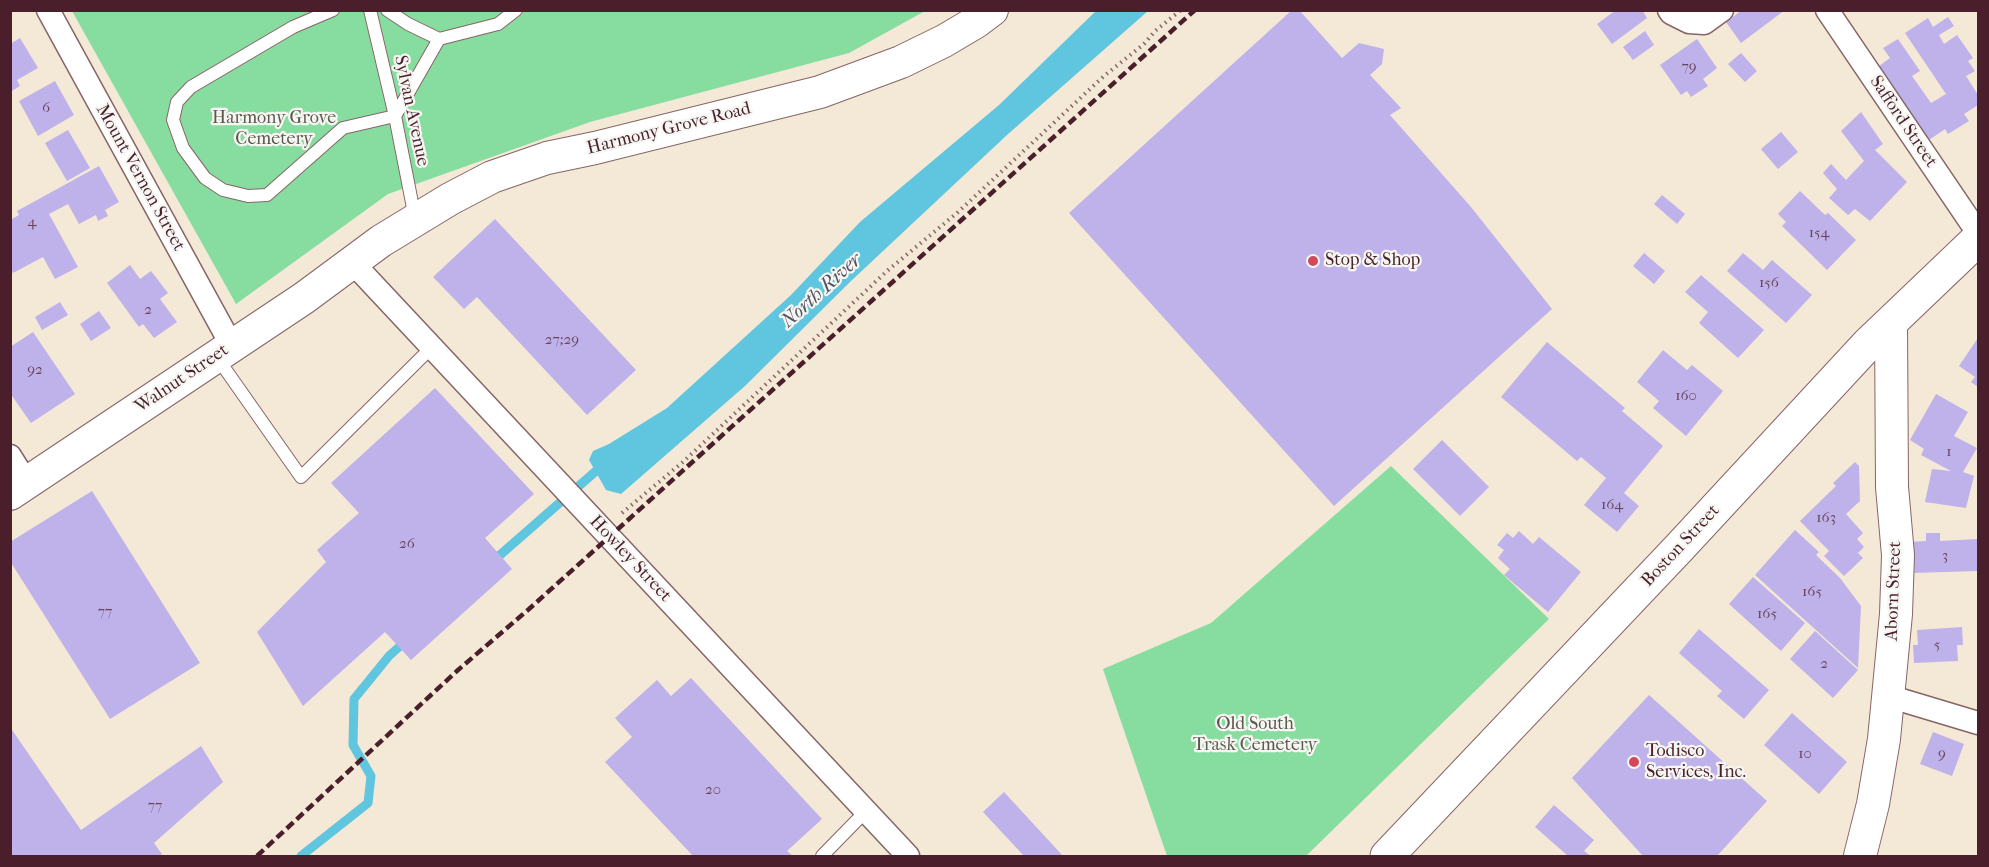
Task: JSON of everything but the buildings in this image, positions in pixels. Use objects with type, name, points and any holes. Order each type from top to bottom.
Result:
[{"type":"main road","name":"Boston Street","points":[[1387,856],[1861,352],[1978,239]]},
{"type":"street","name":"Mount Vernon Street","points":[[48,10],[224,351]]},
{"type":"street","name":"Harmony Grove Road","points":[[352,262],[416,219],[492,177],[547,158],[820,92],[859,79],[944,41],[992,10]]},
{"type":"street","points":[[1669,10],[1689,22],[1704,23],[1722,10]]},
{"type":"street","name":"Safford Street","points":[[1827,10],[1978,233]]},
{"type":"street","name":"Walnut Street","points":[[19,488],[304,298],[352,262]]},
{"type":"street","name":"Howley Street","points":[[352,262],[908,856]]},
{"type":"street","name":"Aborn Street","points":[[1860,856],[1873,804],[1888,696],[1896,614],[1898,555],[1892,487],[1891,323]]},
{"type":"street","points":[[10,456],[19,488]]},
{"type":"street","points":[[1888,696],[1978,723]]},
{"type":"lane","points":[[333,10],[293,27],[191,87],[177,102],[173,120],[183,148],[205,178],[223,190],[248,196],[267,195],[343,128],[395,116],[439,39]]},
{"type":"lane","name":"Sylvan Avenue","points":[[370,10],[416,219]]},
{"type":"lane","points":[[387,10],[408,24],[439,39],[498,24],[516,10]]},
{"type":"lane","points":[[224,351],[301,477],[432,347]]},
{"type":"lane","points":[[822,856],[866,811]]},
{"type":"path","points":[[597,524],[684,461],[887,271],[957,213],[1104,76],[1181,10]]},
{"type":"green space","name":"Harmony Grove Cemetery","points":[[72,11],[925,11],[849,53],[590,122],[388,194],[236,304]]},
{"type":"green space","name":"Old South Trask Cemetery","points":[[1391,466],[1549,619],[1306,856],[1167,856],[1103,669],[1211,623]]},
{"type":"water","points":[[1097,10],[1148,11],[1007,135],[851,281],[745,386],[621,494],[606,490],[589,460],[593,451],[609,444],[667,408],[791,295],[860,222],[999,105]]},
{"type":"waterway","name":"North River","points":[[500,555],[596,471]]},
{"type":"waterway","name":"North River","points":[[301,856],[368,803],[371,776],[353,745],[354,699],[399,647]]},
{"type":"railway","points":[[257,856],[458,670],[529,609],[1195,10]]},
{"type":"place","name":"Stop & Shop","points":[[1313,261]]},
{"type":"place","name":"Todisco Services, Inc.","points":[[1634,762]]}]
